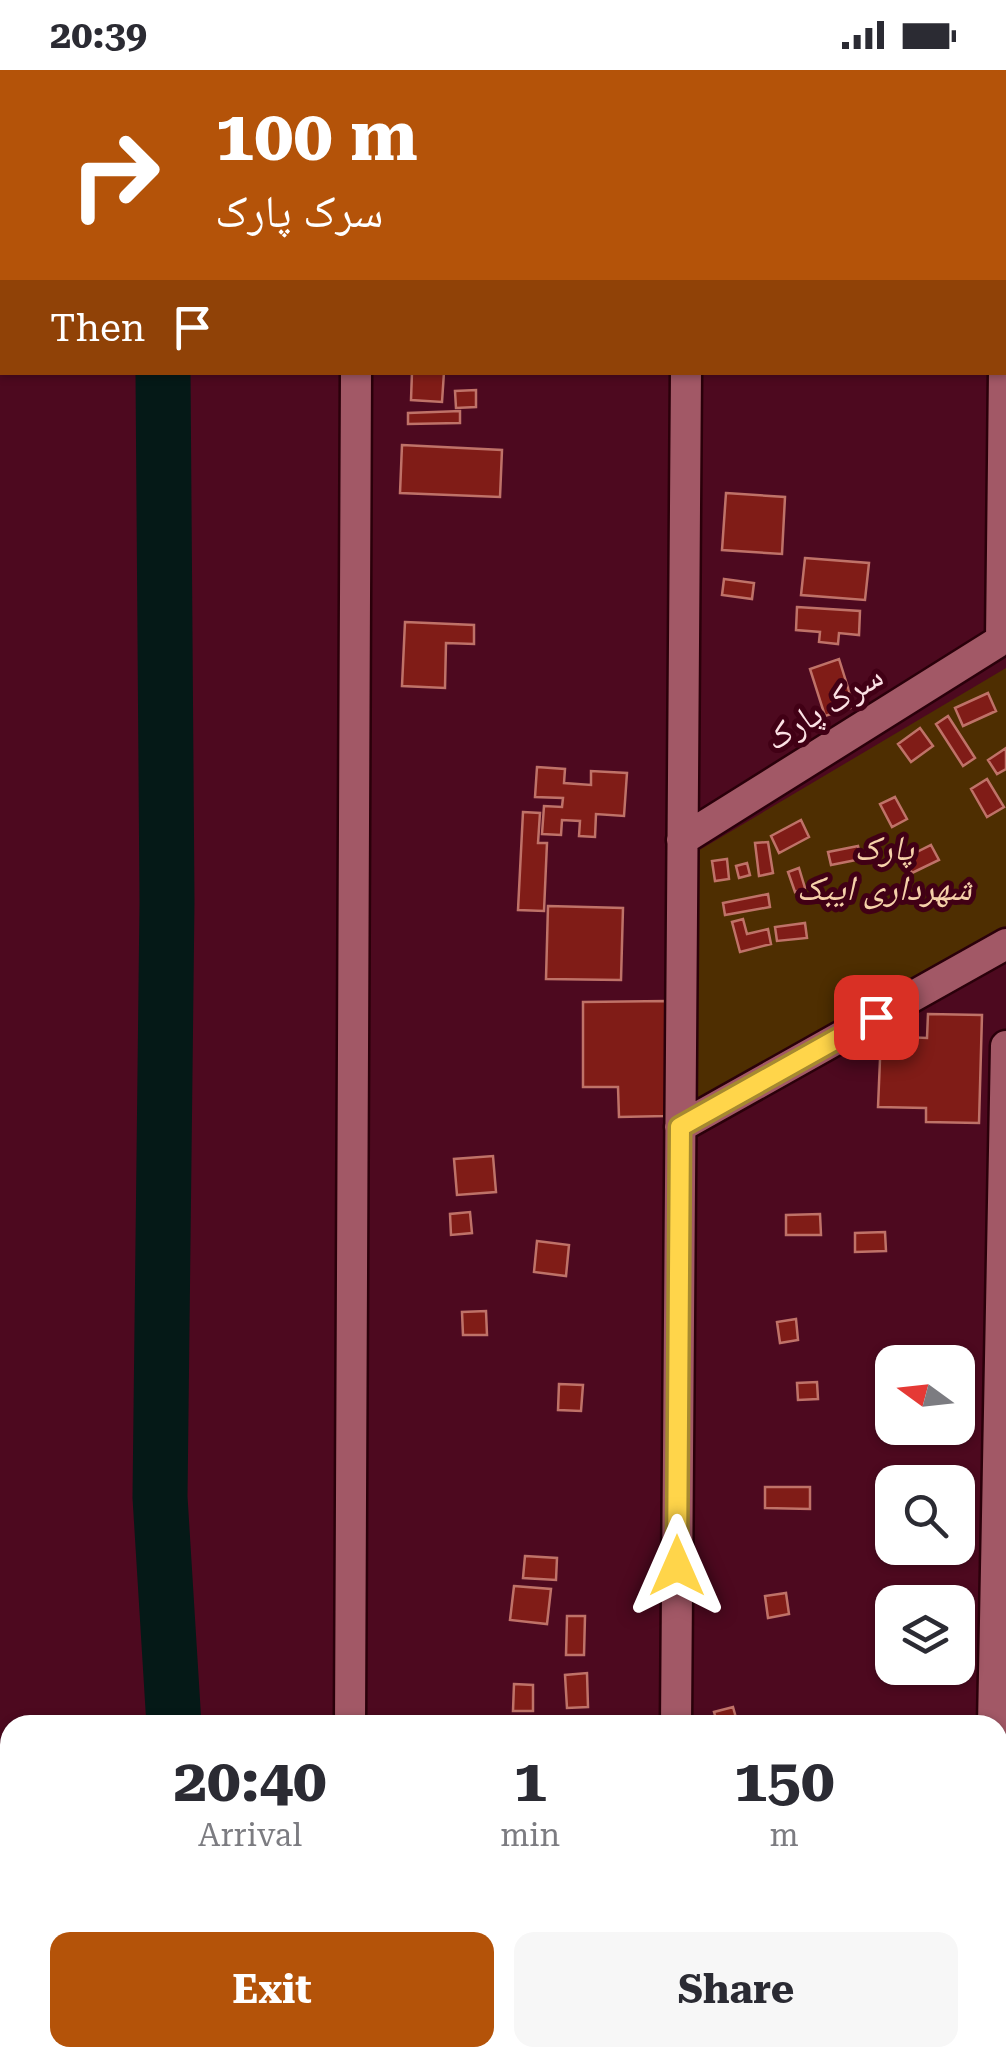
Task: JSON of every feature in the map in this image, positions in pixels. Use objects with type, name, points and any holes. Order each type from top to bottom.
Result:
[{"type":"street","points":[[350,1715],[356,375]]},
{"type":"street","points":[[676,1715],[686,375]]},
{"type":"street","points":[[1004,375],[1004,639]]},
{"type":"street","name":"سرک پارک","points":[[682,840],[1004,639]]},
{"type":"street","points":[[680,1127],[1006,944]]},
{"type":"street","points":[[993,1715],[1006,1046]]},
{"type":"green space","name":"پارک شهرداری ایبک","points":[[1006,668],[1006,926],[697,1100],[691,855]]},
{"type":"building","points":[[412,375],[444,375],[442,402],[411,400]]},
{"type":"building","points":[[476,390],[476,407],[456,408],[455,391]]},
{"type":"building","points":[[460,411],[460,423],[408,424],[408,413]]},
{"type":"building","points":[[402,445],[502,450],[500,497],[400,493]]},
{"type":"building","points":[[726,493],[785,497],[782,554],[722,550]]},
{"type":"building","points":[[805,558],[869,563],[865,600],[801,595]]},
{"type":"building","points":[[724,579],[754,583],[752,599],[722,595]]},
{"type":"building","points":[[797,607],[860,611],[859,635],[839,633],[838,644],[819,642],[820,632],[796,630]]},
{"type":"building","points":[[405,622],[474,625],[474,644],[446,643],[445,688],[402,686]]},
{"type":"building","points":[[839,659],[854,707],[825,716],[810,669]]},
{"type":"building","points":[[988,693],[996,711],[963,726],[955,708]]},
{"type":"building","points":[[948,716],[975,758],[963,766],[936,724]]},
{"type":"building","points":[[920,728],[933,746],[911,762],[898,744]]},
{"type":"building","points":[[1006,748],[1006,769],[997,774],[988,760]]},
{"type":"building","points":[[537,767],[565,769],[564,783],[591,785],[591,771],[627,773],[624,816],[596,814],[595,837],[579,836],[580,821],[562,820],[561,835],[542,834],[544,806],[562,807],[563,798],[535,797]]},
{"type":"building","points":[[987,779],[1004,807],[987,817],[971,789]]},
{"type":"building","points":[[895,797],[907,819],[892,827],[880,804]]},
{"type":"building","points":[[523,812],[540,813],[538,843],[547,843],[544,911],[518,910]]},
{"type":"building","points":[[801,820],[809,837],[779,853],[771,836]]},
{"type":"building","points":[[768,842],[773,873],[759,876],[755,843]]},
{"type":"building","points":[[931,845],[939,860],[912,873],[905,858]]},
{"type":"building","points":[[858,846],[861,859],[831,865],[828,852]]},
{"type":"building","points":[[727,859],[729,879],[715,881],[712,861]]},
{"type":"building","points":[[747,863],[750,875],[739,878],[736,866]]},
{"type":"building","points":[[799,868],[805,888],[795,892],[788,872]]},
{"type":"building","points":[[768,894],[770,907],[725,915],[723,903]]},
{"type":"building","points":[[548,906],[623,908],[621,980],[546,979]]},
{"type":"building","points":[[743,919],[747,934],[768,929],[771,944],[740,952],[732,922]]},
{"type":"building","points":[[805,923],[807,938],[777,941],[775,927]]},
{"type":"building","points":[[666,1001],[666,1116],[619,1117],[618,1087],[583,1087],[583,1002]]},
{"type":"building","points":[[928,1014],[982,1015],[979,1123],[926,1122],[926,1108],[878,1107],[881,1036],[927,1038]]},
{"type":"building","points":[[493,1156],[496,1192],[457,1195],[454,1159]]},
{"type":"building","points":[[470,1212],[472,1233],[451,1235],[450,1214]]},
{"type":"building","points":[[820,1214],[821,1235],[786,1235],[786,1215]]},
{"type":"building","points":[[885,1232],[886,1251],[855,1252],[855,1233]]},
{"type":"building","points":[[537,1241],[569,1245],[566,1276],[534,1272]]},
{"type":"building","points":[[486,1311],[487,1335],[463,1335],[462,1312]]},
{"type":"building","points":[[796,1319],[798,1340],[780,1343],[777,1322]]},
{"type":"building","points":[[817,1382],[818,1399],[798,1400],[797,1383]]},
{"type":"building","points":[[559,1384],[583,1385],[581,1411],[558,1410]]},
{"type":"building","points":[[765,1487],[810,1487],[810,1509],[765,1508]]},
{"type":"building","points":[[525,1556],[557,1558],[556,1580],[523,1578]]},
{"type":"building","points":[[514,1586],[551,1589],[547,1624],[510,1620]]},
{"type":"building","points":[[786,1593],[789,1614],[768,1618],[765,1596]]},
{"type":"building","points":[[567,1616],[585,1616],[584,1655],[566,1655]]},
{"type":"building","points":[[587,1673],[588,1707],[567,1708],[565,1675]]},
{"type":"building","points":[[514,1684],[533,1685],[533,1711],[513,1711]]},
{"type":"building","points":[[733,1707],[735,1715],[715,1715],[714,1712]]},
{"type":"waterway","points":[[163,375],[167,902],[160,1497],[173,1715]]},
{"type":"route","points":[[677,1566],[680,1127],[876,1017]]}]
